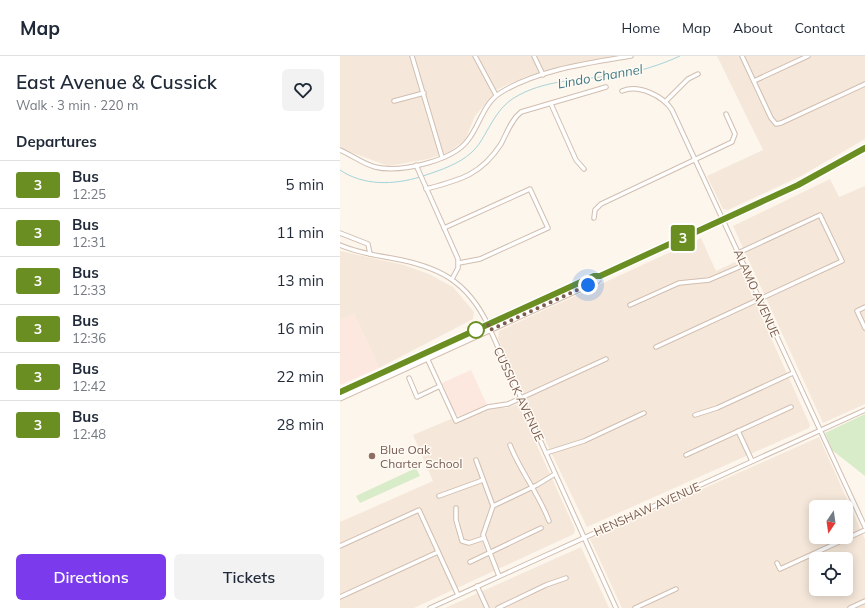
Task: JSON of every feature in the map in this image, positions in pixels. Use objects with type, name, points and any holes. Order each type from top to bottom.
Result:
[{"type":"main road","points":[[340,398],[427,358],[594,276],[600,276],[807,181],[865,148]]},
{"type":"main road","points":[[340,392],[489,327]]},
{"type":"street","points":[[412,56],[442,157]]},
{"type":"street","points":[[474,56],[496,95]]},
{"type":"street","points":[[534,56],[543,75]]},
{"type":"street","points":[[340,150],[375,167],[390,168],[416,165],[442,157],[455,152],[466,143],[483,112],[496,95],[514,85],[543,75],[630,56]]},
{"type":"street","points":[[742,56],[771,118],[776,124],[865,84]]},
{"type":"street","points":[[754,81],[808,56]]},
{"type":"street","points":[[622,91],[630,89],[645,92],[666,101],[688,80],[698,74]]},
{"type":"street","points":[[426,189],[473,174],[499,147],[519,113],[606,87]]},
{"type":"street","points":[[394,101],[424,93]]},
{"type":"street","name":"ALAMO AVENUE","points":[[666,101],[672,110],[760,299],[792,373],[820,430],[865,529]]},
{"type":"street","points":[[551,104],[576,160],[584,169]]},
{"type":"street","points":[[594,218],[595,210],[601,204],[734,141],[735,134],[726,114]]},
{"type":"street","points":[[416,165],[459,263],[458,270],[452,279]]},
{"type":"street","points":[[444,228],[530,189],[548,228],[480,259],[459,263]]},
{"type":"street","points":[[656,346],[842,261],[820,215],[738,252]]},
{"type":"street","points":[[340,233],[368,244],[370,254]]},
{"type":"street","name":"CUSSICK AVENUE","points":[[340,245],[370,254],[422,264],[452,279],[472,298],[489,327],[616,608]]},
{"type":"street","points":[[630,305],[679,283],[709,280],[744,265]]},
{"type":"street","points":[[865,308],[857,311],[865,328]]},
{"type":"street","points":[[427,358],[456,421],[484,408],[505,406],[606,359]]},
{"type":"street","points":[[695,415],[717,408],[792,373]]},
{"type":"street","points":[[409,378],[417,397],[440,386]]},
{"type":"street","points":[[686,455],[791,407]]},
{"type":"street","name":"HENSHAW AVENUE","points":[[430,608],[865,410]]},
{"type":"street","points":[[546,453],[584,441],[644,413]]},
{"type":"street","points":[[738,431],[752,461]]},
{"type":"street","points":[[510,445],[542,504],[548,521]]},
{"type":"street","points":[[476,460],[493,506]]},
{"type":"street","points":[[499,576],[484,538],[484,528],[493,506],[532,488],[555,474]]},
{"type":"street","points":[[439,496],[483,480]]},
{"type":"street","points":[[456,508],[456,520],[462,541],[472,542],[484,538]]},
{"type":"street","points":[[340,546],[419,510],[458,595]]},
{"type":"street","points":[[470,562],[541,528]]},
{"type":"street","points":[[777,563],[780,569],[865,529]]},
{"type":"street","points":[[340,597],[438,552]]},
{"type":"street","points":[[498,608],[546,585],[566,578]]},
{"type":"street","points":[[477,586],[487,608]]},
{"type":"street","points":[[635,608],[676,589]]},
{"type":"street","points":[[850,608],[865,601]]},
{"type":"shaded area","points":[[340,56],[622,56],[527,76],[498,89],[475,116],[465,140],[449,152],[428,159],[388,166],[340,148]]},
{"type":"shaded area","points":[[717,56],[865,56],[865,139],[801,176],[728,210],[723,209],[707,176],[763,150]]},
{"type":"shaded area","points":[[830,179],[839,197],[865,186],[865,404],[823,423],[733,226]]},
{"type":"shaded area","points":[[701,238],[716,271],[735,262],[743,275],[810,425],[809,428],[587,527],[511,369],[498,339],[499,331]]},
{"type":"shaded area","points":[[340,251],[404,265],[429,274],[453,287],[474,312],[473,319],[379,368],[354,314],[340,320]]},
{"type":"shaded area","points":[[354,313],[379,368],[340,385],[340,320]]},
{"type":"shaded area","points":[[471,370],[487,405],[460,416],[455,414],[442,383]]},
{"type":"shaded area","points":[[518,404],[575,529],[574,534],[414,608],[340,608],[340,522],[433,481],[413,435],[451,419],[472,415],[495,407],[506,408]]},
{"type":"shaded area","points":[[819,437],[847,500],[809,500],[809,544],[853,544],[853,512],[865,539],[865,608],[622,608],[590,539]]},
{"type":"shaded area","points":[[581,547],[609,608],[445,608]]},
{"type":"green space","points":[[865,414],[865,476],[832,450],[825,433]]},
{"type":"green space","points":[[416,468],[420,476],[360,503],[356,496]]},
{"type":"waterway","name":"Lindo Channel","points":[[423,176],[455,163],[470,154],[481,141],[501,109],[519,95],[554,83],[624,74],[641,70],[680,56]]},
{"type":"waterway","name":"Lindo Channel","points":[[340,170],[359,179],[389,183],[420,177]]},
{"type":"bus line","name":"3","points":[[340,392],[594,276],[600,276],[798,185],[865,148]]},
{"type":"place","name":"Blue Oak Charter School","points":[[372,456]]},
{"type":"route","points":[[476,330],[488,324],[490,330],[588,285]]}]
